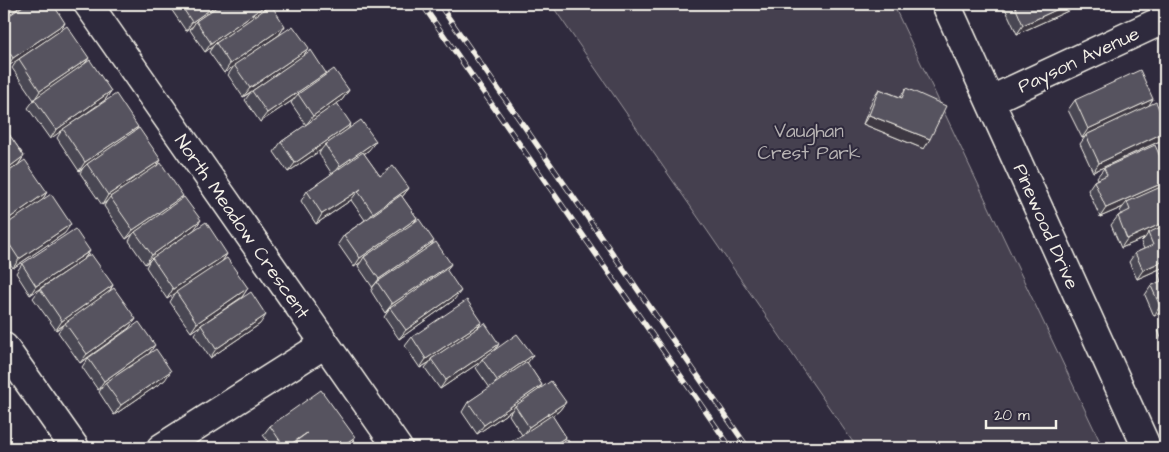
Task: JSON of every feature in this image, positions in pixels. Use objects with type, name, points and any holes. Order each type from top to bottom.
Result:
[{"type":"street","name":"North Meadow Crescent","points":[[88,4],[398,448]]},
{"type":"street","name":"Pinewood Drive","points":[[946,4],[1147,448]]},
{"type":"street","name":"Payson Avenue","points":[[991,100],[1165,19]]},
{"type":"street","points":[[161,448],[325,344]]},
{"type":"street","points":[[4,347],[74,448]]},
{"type":"green space","name":"Vaughan Crest Park","points":[[551,4],[893,4],[1103,448],[857,448]]},
{"type":"building","points":[[4,4],[17,4],[4,13]]},
{"type":"building","points":[[26,4],[53,4],[65,23],[13,58],[4,44],[4,19]]},
{"type":"building","points":[[180,4],[218,4],[192,22]]},
{"type":"building","points":[[221,4],[266,5],[211,43],[196,21]]},
{"type":"building","points":[[1014,4],[1069,4],[1023,25]]},
{"type":"building","points":[[271,5],[285,26],[230,64],[216,43]]},
{"type":"building","points":[[67,26],[89,58],[40,91],[19,59]]},
{"type":"building","points":[[293,26],[309,48],[250,88],[234,65]]},
{"type":"building","points":[[311,50],[326,73],[267,113],[252,91]]},
{"type":"building","points":[[90,60],[111,91],[56,130],[34,99]]},
{"type":"building","points":[[334,69],[349,90],[313,116],[298,94]]},
{"type":"building","points":[[1140,70],[1153,99],[1088,129],[1075,100]]},
{"type":"building","points":[[906,88],[946,106],[930,139],[869,115],[879,89],[902,98]]},
{"type":"building","points":[[116,94],[138,127],[85,162],[63,129]]},
{"type":"building","points":[[1156,102],[1165,123],[1165,132],[1099,163],[1086,135]]},
{"type":"building","points":[[337,103],[351,124],[295,163],[281,142]]},
{"type":"building","points":[[361,120],[376,141],[340,166],[325,145]]},
{"type":"building","points":[[4,127],[24,156],[4,171]]},
{"type":"building","points":[[139,128],[161,160],[108,195],[87,164]]},
{"type":"building","points":[[1155,145],[1165,168],[1165,182],[1106,208],[1094,181],[1107,175],[1104,168]]},
{"type":"building","points":[[363,152],[380,176],[393,166],[409,188],[373,213],[358,191],[361,189],[322,214],[307,191]]},
{"type":"building","points":[[25,160],[47,192],[4,222],[4,175]]},
{"type":"building","points":[[161,163],[183,196],[133,230],[110,197]]},
{"type":"building","points":[[1165,185],[1165,222],[1127,239],[1118,216],[1130,210],[1127,202]]},
{"type":"building","points":[[51,194],[71,224],[19,259],[4,236],[4,226]]},
{"type":"building","points":[[401,195],[417,218],[360,258],[344,235]]},
{"type":"building","points":[[184,197],[201,220],[152,255],[135,232]]},
{"type":"building","points":[[419,219],[434,241],[379,279],[364,257]]},
{"type":"building","points":[[206,222],[227,254],[173,289],[152,258]]},
{"type":"building","points":[[1165,225],[1165,260],[1143,270],[1135,253],[1153,245],[1148,233]]},
{"type":"building","points":[[75,229],[90,251],[36,286],[22,264]]},
{"type":"building","points":[[436,242],[451,264],[392,304],[377,282]]},
{"type":"building","points":[[91,254],[113,285],[62,321],[40,289]]},
{"type":"building","points":[[227,258],[248,288],[197,323],[176,292]]},
{"type":"building","points":[[446,269],[461,291],[406,330],[390,308]]},
{"type":"building","points":[[1165,279],[1165,304],[1160,306],[1151,286]]},
{"type":"building","points":[[114,288],[136,319],[87,354],[65,323]]},
{"type":"building","points":[[251,292],[266,315],[216,349],[201,325]]},
{"type":"building","points":[[467,300],[482,322],[426,359],[412,337]]},
{"type":"building","points":[[139,322],[155,345],[104,381],[88,358]]},
{"type":"building","points":[[485,323],[499,344],[446,380],[431,359]]},
{"type":"building","points":[[517,334],[533,355],[497,380],[482,359]]},
{"type":"building","points":[[156,349],[171,371],[121,405],[105,383]]},
{"type":"building","points":[[527,362],[542,385],[484,425],[468,402]]},
{"type":"building","points":[[551,381],[566,402],[529,427],[515,406]]},
{"type":"building","points":[[321,390],[355,437],[339,448],[287,448],[307,433],[285,448],[270,426]]},
{"type":"building","points":[[552,415],[566,437],[549,448],[502,448]]},
{"type":"building","points":[[4,434],[14,448],[4,448]]},
{"type":"building","points":[[567,439],[574,448],[553,448]]},
{"type":"building","points":[[354,440],[360,448],[341,448]]},
{"type":"railway","points":[[422,4],[731,448]]},
{"type":"railway","points":[[439,4],[748,448]]}]
